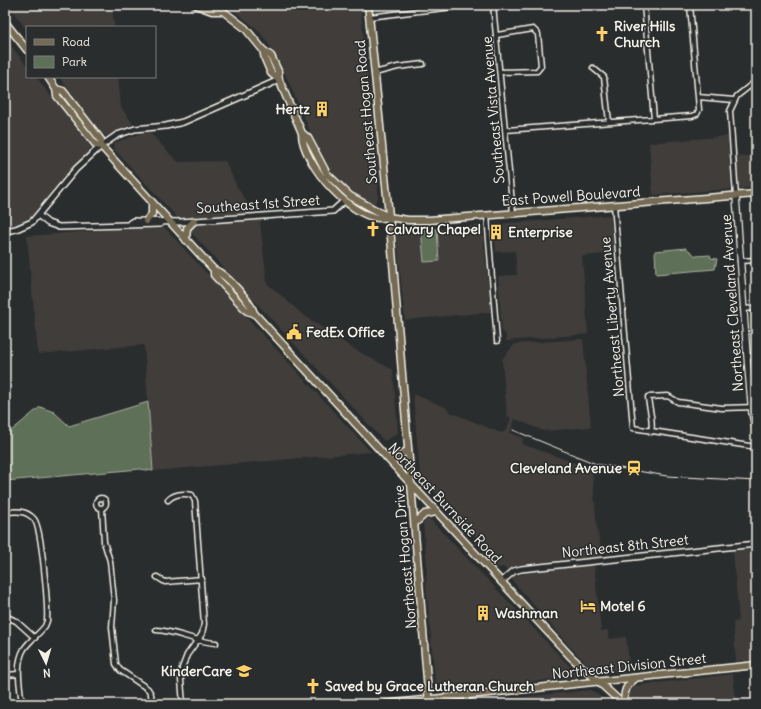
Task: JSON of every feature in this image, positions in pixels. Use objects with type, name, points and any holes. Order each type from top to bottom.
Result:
[{"type":"main road","name":"East Powell Boulevard","points":[[196,5],[212,11],[222,11]]},
{"type":"main road","name":"East Powell Boulevard","points":[[215,5],[245,28],[263,50],[265,59],[272,73],[279,80],[302,133],[308,138],[329,182],[344,201],[370,215],[382,219],[388,217]]},
{"type":"main road","name":"Southeast Hogan Road","points":[[368,5],[388,217]]},
{"type":"main road","points":[[5,22],[26,49]]},
{"type":"main road","name":"Northeast Burnside Road","points":[[49,78],[56,89],[63,92],[101,140],[101,146],[214,270],[219,271],[252,306],[254,313]]},
{"type":"main road","name":"East Powell Boulevard","points":[[329,182],[350,196],[388,217],[418,220],[756,194]]},
{"type":"main road","name":"Northeast Cleveland Avenue","points":[[736,196],[743,309],[756,431]]},
{"type":"main road","points":[[146,221],[152,214],[152,203]]},
{"type":"main road","name":"Northeast Hogan Drive","points":[[388,217],[429,702]]},
{"type":"main road","points":[[186,240],[187,228],[194,221]]},
{"type":"main road","name":"Northeast Burnside Road","points":[[214,270],[214,275],[220,282],[247,310],[254,313],[571,658],[624,704]]},
{"type":"main road","points":[[220,282],[225,282],[236,293],[244,298]]},
{"type":"main road","points":[[388,458],[398,457],[408,450]]},
{"type":"main road","points":[[415,523],[425,514],[438,512]]},
{"type":"main road","name":"Northeast Division Street","points":[[385,704],[429,702],[467,696],[637,677],[756,666]]},
{"type":"main road","points":[[624,704],[624,695],[627,686],[637,677]]},
{"type":"street","points":[[369,17],[469,5]]},
{"type":"street","name":"Southeast Vista Avenue","points":[[493,5],[514,213]]},
{"type":"street","points":[[644,5],[654,119]]},
{"type":"street","points":[[506,130],[692,116],[697,114],[698,97],[690,5]]},
{"type":"street","points":[[756,5],[756,10]]},
{"type":"street","points":[[497,35],[533,29],[538,34],[541,52],[541,66],[538,70],[500,72]]},
{"type":"street","points":[[374,74],[398,67],[423,64]]},
{"type":"street","points":[[593,68],[604,77],[609,122]]},
{"type":"street","points":[[5,232],[28,224],[38,215],[73,172],[101,146],[117,135],[135,129],[166,126],[184,122],[279,80]]},
{"type":"street","points":[[736,196],[730,108],[734,100],[756,81]]},
{"type":"street","points":[[698,97],[734,100]]},
{"type":"street","name":"Southeast 1st Street","points":[[130,223],[136,226],[169,222],[333,211],[344,201]]},
{"type":"street","name":"Northeast Liberty Avenue","points":[[614,205],[633,428],[651,432]]},
{"type":"street","name":"Southeast 1st Street","points":[[38,215],[48,223],[59,227],[130,223],[133,221],[169,222]]},
{"type":"street","points":[[487,215],[497,341]]},
{"type":"street","points":[[740,261],[756,260]]},
{"type":"street","points":[[743,309],[756,308]]},
{"type":"street","points":[[747,356],[756,356]]},
{"type":"street","points":[[754,407],[719,408],[678,402],[668,396],[648,398],[653,424],[651,432],[756,447]]},
{"type":"street","points":[[168,500],[175,495],[185,494],[192,495],[195,501],[202,579],[204,624],[198,641],[187,655],[182,668],[181,680],[183,704]]},
{"type":"street","points":[[102,508],[104,542],[110,561],[114,600],[112,627],[116,664],[120,670],[148,689],[151,694],[152,704]]},
{"type":"street","points":[[29,515],[32,510]]},
{"type":"street","points":[[5,512],[20,512],[29,515],[36,521],[39,530],[47,611],[45,626],[24,650],[20,658],[19,674],[22,704]]},
{"type":"street","name":"Northeast 8th Street","points":[[501,582],[514,571],[521,569],[756,544]]},
{"type":"street","points":[[156,577],[165,582],[202,579]]},
{"type":"street","points":[[5,616],[16,621],[35,638]]},
{"type":"street","points":[[156,630],[174,632],[198,641],[216,643]]},
{"type":"street","points":[[5,675],[19,674]]},
{"type":"street","points":[[467,696],[467,704]]},
{"type":"shaded area","points":[[9,5],[112,5],[114,26],[26,26],[26,30]]},
{"type":"shaded area","points":[[224,5],[360,5],[378,161],[378,198],[375,203],[370,203],[357,196],[332,174],[319,151],[281,65],[266,40],[257,29]]},
{"type":"shaded area","points":[[5,38],[26,65],[26,78],[37,78],[91,147],[88,153],[64,177],[31,217],[16,227],[5,229]]},
{"type":"shaded area","points":[[60,78],[118,78],[121,107],[133,124],[107,136],[102,134]]},
{"type":"shaded area","points":[[148,131],[178,162],[225,161],[237,187],[260,222],[267,283],[301,313],[352,348],[393,370],[398,433],[384,441],[113,148],[114,143]]},
{"type":"shaded area","points":[[728,136],[731,189],[653,195],[649,143]]},
{"type":"shaded area","points":[[756,155],[756,187],[741,189],[739,186],[737,157]]},
{"type":"shaded area","points":[[610,215],[614,253],[582,256],[588,334],[506,341],[506,335],[502,331],[498,276],[517,275],[515,251],[496,252],[494,226],[496,224]]},
{"type":"shaded area","points":[[482,225],[491,312],[405,320],[396,233],[401,229],[421,229],[424,262],[439,260],[437,229]]},
{"type":"shaded area","points":[[161,226],[165,228],[371,452],[153,471],[144,345],[38,354],[27,236]]},
{"type":"shaded area","points":[[583,339],[591,427],[544,431],[515,419],[510,433],[523,438],[522,444],[592,469],[597,528],[602,556],[518,565],[507,571],[504,567],[498,568],[474,541],[479,540],[420,476],[413,394],[445,407],[450,412],[501,433],[506,431],[511,418],[507,416],[502,359],[515,344]]},
{"type":"shaded area","points":[[429,518],[577,674],[577,677],[436,692],[426,585],[427,565],[423,524],[425,520]]},
{"type":"shaded area","points":[[756,548],[756,660],[736,661],[733,622],[739,621],[733,551]]},
{"type":"shaded area","points":[[594,565],[601,631],[608,630],[609,639],[626,637],[630,670],[600,673],[595,672],[570,647],[512,580],[512,578],[519,574]]},
{"type":"shaded area","points":[[733,674],[736,704],[635,704],[629,698],[629,692],[632,686]]},
{"type":"shaded area","points":[[591,690],[611,704],[453,704]]},
{"type":"green space","points":[[421,229],[437,229],[439,261],[424,262]]},
{"type":"green space","points":[[686,248],[696,256],[710,255],[711,258],[717,259],[715,269],[656,274],[655,251]]},
{"type":"green space","points":[[148,402],[153,471],[140,469],[5,481],[5,436],[40,407],[54,412],[69,426]]},
{"type":"tram line","points":[[513,430],[596,464],[667,476],[756,481]]},
{"type":"place","name":"River Hills Church","points":[[602,34]]},
{"type":"place","name":"Hertz","points":[[322,109]]},
{"type":"place","name":"Calvary Chapel","points":[[373,229]]},
{"type":"place","name":"Enterprise","points":[[496,232]]},
{"type":"place","name":"FedEx Office","points":[[294,332]]},
{"type":"place","name":"Cleveland Avenue","points":[[634,468]]},
{"type":"place","name":"Motel 6","points":[[588,606]]},
{"type":"place","name":"Washman","points":[[483,613]]},
{"type":"place","name":"KinderCare","points":[[244,671]]},
{"type":"place","name":"Saved by Grace Lutheran Church","points":[[313,686]]}]
